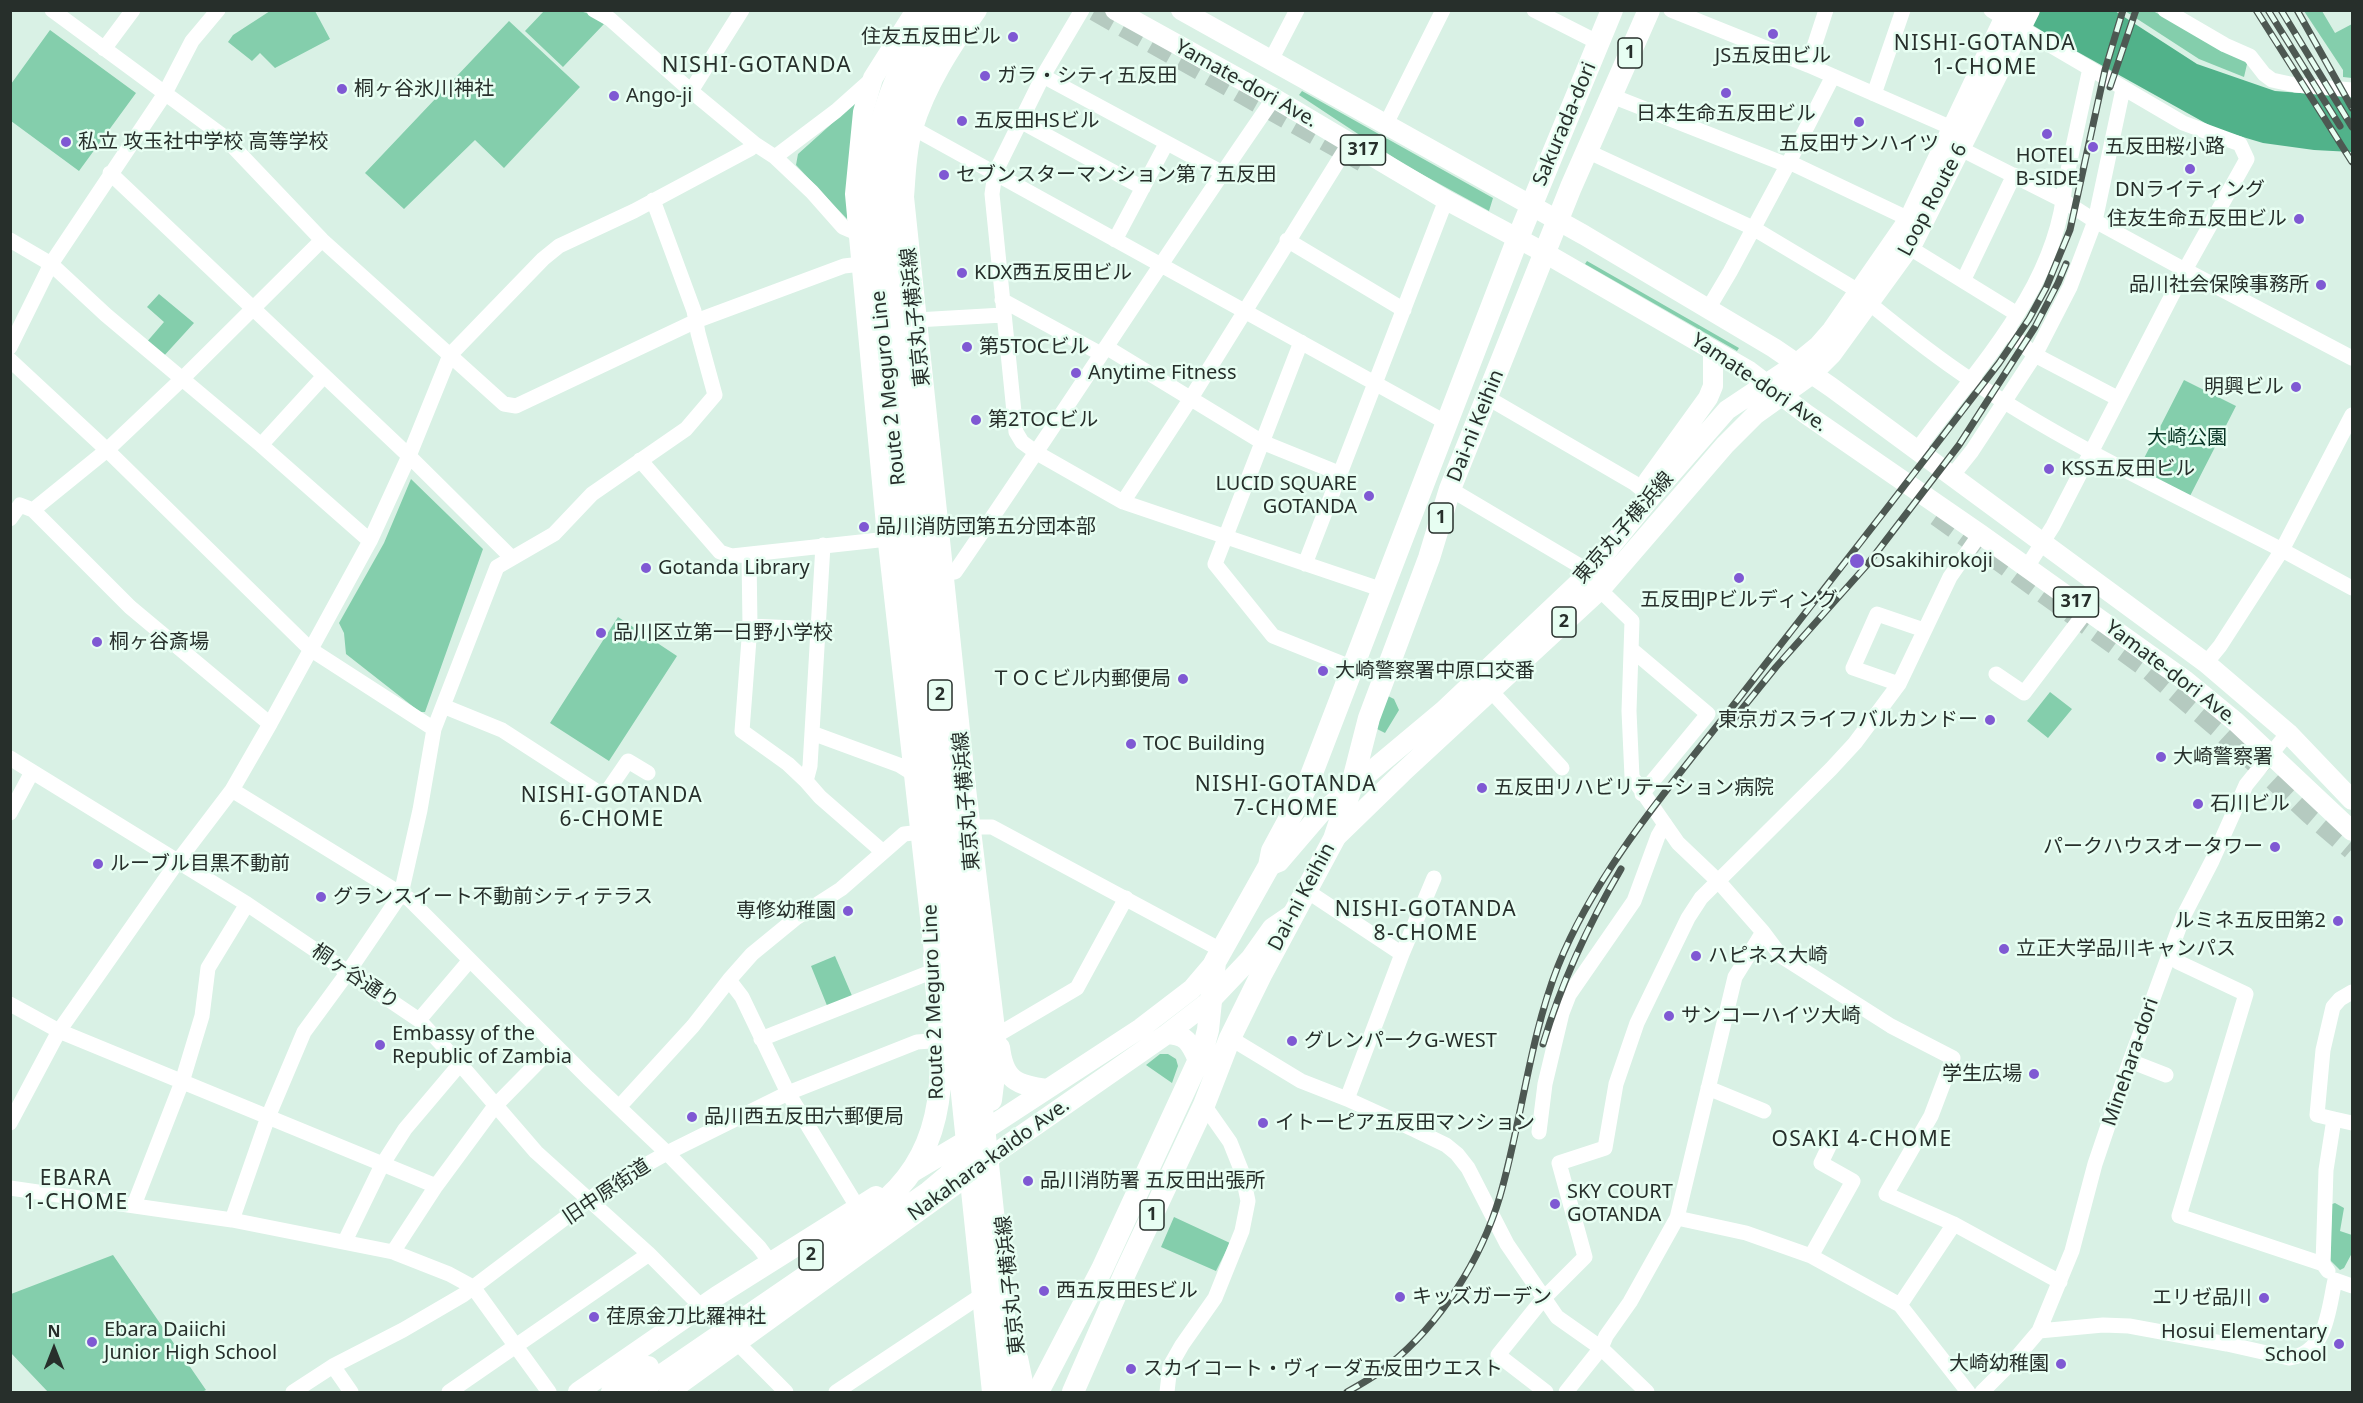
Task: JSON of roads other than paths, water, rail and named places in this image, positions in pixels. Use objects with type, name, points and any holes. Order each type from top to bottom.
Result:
[{"type":"highway","name":"Route 2 Meguro Line","points":[[934,10],[909,52],[887,99],[873,155],[870,200],[922,776],[993,1392]]},
{"type":"highway","name":"Route 2 Meguro Line","points":[[637,1392],[929,1192],[960,1162],[979,1134],[994,1087],[996,1060],[974,857],[896,292],[890,185],[896,139],[906,105],[930,53],[956,10]]},
{"type":"highway","name":"Sakurada-dori","points":[[1518,238],[1612,10]]},
{"type":"highway","name":"Sakurada-dori","points":[[1559,220],[1571,187],[1649,10]]},
{"type":"highway","name":"Dai-ni Keihin","points":[[1073,1392],[1126,1271],[1204,1105],[1230,1038],[1334,839],[1352,788],[1369,718],[1381,681],[1429,558],[1450,489],[1559,220]]},
{"type":"highway","name":"Dai-ni Keihin","points":[[1038,1392],[1102,1269],[1198,1060],[1208,1029],[1218,956],[1269,866],[1272,850],[1307,786],[1518,238]]},
{"type":"highway","name":"Route 2 Meguro Line","points":[[937,580],[1012,1392]]},
{"type":"highway","name":"Route 2 Meguro Line","points":[[612,1392],[878,1207],[905,1180],[920,1158],[935,1122],[941,1081],[922,776]]},
{"type":"main road","name":"東京丸子横浜線","points":[[916,10],[873,78],[863,112],[855,194],[888,539],[922,776],[922,832],[936,970],[965,1178],[986,1392]]},
{"type":"main road","name":"東京丸子横浜線","points":[[977,10],[940,66],[925,96],[913,128],[908,151],[904,197],[937,580],[970,827],[996,1153],[1015,1338],[1025,1392]]},
{"type":"main road","name":"Yamate-dori Ave.","points":[[1115,10],[1274,98],[1446,200],[1545,253],[1766,383],[1806,414],[2027,567],[2216,705],[2352,831]]},
{"type":"main road","name":"Yamate-dori Ave.","points":[[1181,10],[1559,220],[1774,348],[1917,450],[2206,663],[2288,732],[2352,800]]},
{"type":"main road","name":"Loop Route 6","points":[[1864,298],[1910,248],[2012,16]]},
{"type":"main road","name":"Loop Route 6","points":[[1804,369],[1832,354],[1909,219],[1960,137]]},
{"type":"main road","points":[[1651,497],[1648,481],[1708,398],[1713,386],[1713,350]]},
{"type":"main road","name":"東京丸子横浜線","points":[[1269,866],[1279,862],[1321,813],[1451,703],[1590,572],[1651,497],[1727,410],[1766,383],[1804,369]]},
{"type":"main road","name":"東京丸子横浜線","points":[[1334,839],[1600,590],[1725,445],[1756,414],[1783,395],[1804,369]]},
{"type":"main road","points":[[1381,681],[1372,719],[1371,743],[1380,751],[1400,746]]},
{"type":"main road","points":[[970,827],[979,851],[1002,1061],[1012,1079],[1027,1086],[1047,1089]]},
{"type":"main road","name":"Nakahara-kaido Ave.","points":[[669,1392],[738,1344],[996,1153],[1167,1034],[1211,1000],[1250,959],[1272,928],[1294,913]]},
{"type":"main road","name":"Nakahara-kaido Ave.","points":[[578,1392],[770,1262],[905,1176],[994,1124],[1141,1028],[1192,989],[1218,956]]},
{"type":"main road","points":[[1167,1034],[1178,1034],[1185,1039],[1198,1060]]},
{"type":"main road","name":"東京丸子横浜線","points":[[905,1176],[930,1126],[939,1096],[944,1040]]},
{"type":"street","points":[[52,10],[164,95],[223,136],[322,240],[504,404],[516,406],[696,321],[844,266],[861,264]]},
{"type":"street","points":[[104,49],[133,10]]},
{"type":"street","points":[[11,343],[51,264],[164,95],[192,41],[218,10]]},
{"type":"street","points":[[594,10],[610,19],[692,92],[775,157],[812,192],[843,227],[857,233]]},
{"type":"street","points":[[692,92],[742,10]]},
{"type":"street","points":[[1082,10],[1043,76],[994,173],[992,194],[1016,432],[1022,442],[1037,453],[1123,502],[1383,590]]},
{"type":"street","points":[[1271,60],[1297,10]]},
{"type":"street","points":[[1386,124],[1443,10]]},
{"type":"street","points":[[1534,10],[1599,43]]},
{"type":"street","points":[[1671,10],[1874,94],[1960,137],[2014,175],[2064,201],[2095,221],[2352,358]]},
{"type":"street","points":[[1874,94],[1903,10]]},
{"type":"street","points":[[2165,10],[2225,45],[2250,56],[2264,74],[2272,80],[2295,85],[2352,90]]},
{"type":"street","points":[[1808,65],[1824,11]]},
{"type":"street","points":[[2012,16],[2123,89],[2183,123],[2240,144],[2247,159],[2184,270],[2043,544],[2027,567]]},
{"type":"street","points":[[1917,450],[2007,331],[2033,286],[2064,201],[2065,183],[2090,68]]},
{"type":"street","points":[[1043,76],[1221,172]]},
{"type":"street","points":[[1708,309],[1788,164],[1833,76]]},
{"type":"street","points":[[775,157],[836,111],[873,78]]},
{"type":"street","points":[[1952,476],[1972,451],[2035,355],[2070,287],[2095,221],[2123,89]]},
{"type":"street","points":[[1612,96],[1788,164],[1909,219]]},
{"type":"street","points":[[640,460],[720,552],[732,556],[749,555],[888,539],[937,580],[955,572],[1037,453],[1221,172],[1274,98]]},
{"type":"street","points":[[1020,121],[1143,188]]},
{"type":"street","points":[[913,128],[1447,423]]},
{"type":"street","points":[[1123,502],[1191,398],[1287,240],[1350,142]]},
{"type":"street","points":[[10,1123],[59,1031],[178,861],[232,790],[270,724],[370,541],[409,456],[450,355],[543,259],[559,246],[653,200],[756,144]]},
{"type":"street","points":[[1115,240],[1166,144]]},
{"type":"street","points":[[1588,152],[1753,228],[1864,298],[1970,380],[2004,401],[2091,451],[2352,588]]},
{"type":"street","points":[[110,173],[409,456],[512,558]]},
{"type":"street","points":[[1964,279],[2014,175]]},
{"type":"street","points":[[232,1220],[268,1117],[304,1032],[401,894],[420,810],[434,729],[497,567],[554,534],[592,494],[686,429],[716,395],[694,311],[653,200]]},
{"type":"street","points":[[1305,564],[1446,200]]},
{"type":"street","points":[[10,240],[51,264],[106,315],[261,445],[370,541]]},
{"type":"street","points":[[33,510],[106,450],[182,379],[322,240]]},
{"type":"street","points":[[1287,240],[1404,310]]},
{"type":"street","points":[[1910,248],[1964,279],[2017,314]]},
{"type":"street","points":[[916,320],[1003,308],[1104,351],[1191,398],[1262,442],[1341,474]]},
{"type":"street","points":[[2007,331],[2035,355],[2117,398]]},
{"type":"street","points":[[1301,342],[1215,564],[1273,636],[1353,668]]},
{"type":"street","points":[[10,360],[310,649],[434,729]]},
{"type":"street","points":[[261,445],[324,376]]},
{"type":"street","points":[[1488,398],[1634,483],[1651,497]]},
{"type":"street","points":[[2206,663],[2220,646],[2282,550],[2352,415]]},
{"type":"street","points":[[1450,489],[1590,572]]},
{"type":"street","points":[[10,519],[20,505],[33,510],[130,607],[270,724]]},
{"type":"street","points":[[1546,1392],[1498,1355],[1543,1299],[1585,1257],[1559,1163],[1605,1148],[1616,1084],[1637,1023],[1688,918],[1701,898],[1832,769],[1855,743],[1899,684],[1950,577],[1980,534]]},
{"type":"street","points":[[806,781],[813,733],[823,545]]},
{"type":"street","points":[[749,555],[750,626],[742,730],[806,781],[820,797],[883,852]]},
{"type":"street","points":[[1600,590],[1632,621],[1629,711],[1632,777],[1678,843],[1719,882],[1781,956],[1891,1026],[1953,1058],[1931,1116],[1886,1194],[1954,1224],[2060,1282]]},
{"type":"street","points":[[1996,674],[2024,693],[2087,610]]},
{"type":"street","points":[[1899,684],[1853,668],[1877,614],[1924,630]]},
{"type":"street","points":[[750,626],[818,629]]},
{"type":"street","points":[[1631,649],[1708,714],[1642,794]]},
{"type":"street","points":[[1491,691],[1562,768]]},
{"type":"street","points":[[443,706],[502,730],[604,796],[628,761],[648,773]]},
{"type":"street","name":"Minehara-dori","points":[[1982,1392],[2039,1331],[2072,1251],[2095,1164],[2183,917],[2212,861],[2246,785],[2288,732]]},
{"type":"street","points":[[813,733],[922,776]]},
{"type":"street","name":"桐ヶ谷通り","points":[[10,758],[247,904],[419,1020],[536,1152],[649,1254],[786,1392]]},
{"type":"street","points":[[10,813],[32,772]]},
{"type":"street","points":[[232,790],[409,899],[667,1153],[759,1247],[770,1262]]},
{"type":"street","points":[[1539,1132],[1545,1084],[1562,1013],[1569,995],[1634,901],[1658,836],[1665,824]]},
{"type":"street","points":[[970,827],[992,827],[1126,898],[1218,956]]},
{"type":"street","points":[[620,1106],[693,1026],[752,954],[796,918],[841,889],[904,834],[922,832]]},
{"type":"street","points":[[1347,1099],[1402,954],[1434,878]]},
{"type":"street","points":[[1307,891],[1402,954]]},
{"type":"street","points":[[999,1034],[1077,988],[1126,898]]},
{"type":"street","points":[[134,1205],[182,1082],[202,1016],[208,968],[247,904]]},
{"type":"street","points":[[1566,1392],[1601,1348],[1606,1336],[1630,1302],[1677,1218],[1736,977],[1762,933]]},
{"type":"street","points":[[419,1020],[470,960]]},
{"type":"street","points":[[2178,962],[2246,994],[2180,1216],[2323,1264],[2335,1280],[2352,1286]]},
{"type":"street","points":[[761,1039],[936,970]]},
{"type":"street","points":[[729,980],[742,997],[788,1093],[858,1208]]},
{"type":"street","points":[[2352,992],[2340,999],[2333,1007],[2323,1050],[2317,1115],[2352,1124]]},
{"type":"street","points":[[10,1004],[59,1031],[436,1186]]},
{"type":"street","points":[[1230,1038],[1300,1081],[1347,1099],[1446,1145],[1468,1168],[1507,1244],[1557,1317],[1601,1348],[1647,1392]]},
{"type":"street","name":"旧中原街道","points":[[293,1392],[333,1366],[403,1330],[473,1287],[606,1187],[667,1153],[788,1093],[917,1042],[944,1040]]},
{"type":"street","points":[[393,1252],[436,1186],[495,1106],[555,1045]]},
{"type":"street","points":[[2130,1061],[2166,1075]]},
{"type":"street","points":[[345,1241],[382,1165],[417,1112],[460,1064]]},
{"type":"street","points":[[1708,1088],[1764,1112]]},
{"type":"street","points":[[1167,1392],[1170,1366],[1215,1298],[1242,1231],[1248,1201],[1242,1172],[1230,1142],[1204,1105]]},
{"type":"street","points":[[2323,1264],[2326,1170],[2334,1119]]},
{"type":"street","points":[[1811,1256],[1853,1182],[1821,1163],[1832,1140]]},
{"type":"street","points":[[10,1188],[232,1220],[393,1252],[449,1274],[473,1287],[549,1392]]},
{"type":"street","points":[[1677,1218],[1746,1233],[1811,1256],[1900,1305],[1968,1392]]},
{"type":"street","points":[[1900,1305],[1954,1224]]},
{"type":"street","points":[[449,1392],[649,1254]]},
{"type":"street","points":[[2039,1331],[2103,1325],[2128,1326],[2289,1358],[2297,1357],[2309,1352],[2320,1340],[2335,1280]]},
{"type":"street","points":[[836,1392],[976,1299]]},
{"type":"street","points":[[333,1366],[351,1392]]},
{"type":"tunnel","points":[[1095,10],[1363,161]]},
{"type":"tunnel","points":[[1937,515],[2148,668],[2218,727],[2352,849]]},
{"type":"railway","points":[[1347,1392],[1384,1369],[1426,1330],[1457,1289],[1482,1244],[1508,1167],[1548,994],[1574,930],[1615,860],[1664,793],[1999,363],[2029,319],[2046,288],[2070,230],[2105,70],[2123,10]]},
{"type":"railway","points":[[2110,87],[2136,10]]},
{"type":"railway","points":[[2256,10],[2352,162]]},
{"type":"railway","points":[[2268,10],[2340,126]]},
{"type":"railway","points":[[2281,10],[2352,127]]},
{"type":"railway","points":[[2297,10],[2352,108]]},
{"type":"railway","points":[[1729,725],[1776,667],[1867,565],[1959,445],[2035,327],[2066,264]]},
{"type":"railway","points":[[1543,1044],[1577,954],[1621,869]]},
{"type":"place","name":"JS五反田ビル","points":[[1773,34]]},
{"type":"place","name":"住友五反田ビル","points":[[1013,37]]},
{"type":"place","name":"ガラ・シティ五反田","points":[[985,76]]},
{"type":"place","name":"桐ヶ谷氷川神社","points":[[342,89]]},
{"type":"place","name":"日本生命五反田ビル","points":[[1726,93]]},
{"type":"place","name":"Ango-ji","points":[[614,96]]},
{"type":"place","name":"五反田HSビル","points":[[962,121]]},
{"type":"place","name":"五反田サンハイツ","points":[[1859,122]]},
{"type":"place","name":"HOTEL B-SIDE","points":[[2047,134]]},
{"type":"place","name":"私立 攻玉社中学校 高等学校","points":[[66,142]]},
{"type":"place","name":"五反田桜小路","points":[[2093,147]]},
{"type":"place","name":"DNライティング","points":[[2190,169]]},
{"type":"place","name":"セブンスターマンション第７五反田","points":[[944,175]]},
{"type":"place","name":"住友生命五反田ビル","points":[[2299,219]]},
{"type":"place","name":"KDX西五反田ビル","points":[[962,273]]},
{"type":"place","name":"品川社会保険事務所","points":[[2321,285]]},
{"type":"place","name":"第5TOCビル","points":[[967,347]]},
{"type":"place","name":"Anytime Fitness","points":[[1076,373]]},
{"type":"place","name":"明興ビル","points":[[2296,387]]},
{"type":"place","name":"第2TOCビル","points":[[976,420]]},
{"type":"place","name":"KSS五反田ビル","points":[[2049,469]]},
{"type":"place","name":"LUCID SQUARE GOTANDA","points":[[1369,496]]},
{"type":"place","name":"品川消防団第五分団本部","points":[[864,527]]},
{"type":"place","name":"Osakihirokoji","points":[[1857,561]]},
{"type":"place","name":"Gotanda Library","points":[[646,568]]},
{"type":"place","name":"五反田JPビルディング","points":[[1739,578]]},
{"type":"place","name":"品川区立第一日野小学校","points":[[601,633]]},
{"type":"place","name":"桐ヶ谷斎場","points":[[97,642]]},
{"type":"place","name":"大崎警察署中原口交番","points":[[1323,671]]},
{"type":"place","name":"ＴＯＣビル内郵便局","points":[[1183,679]]},
{"type":"place","name":"東京ガスライフバルカンドー","points":[[1990,720]]},
{"type":"place","name":"TOC Building","points":[[1131,744]]},
{"type":"place","name":"大崎警察署","points":[[2161,757]]},
{"type":"place","name":"五反田リハビリテーション病院","points":[[1482,788]]},
{"type":"place","name":"石川ビル","points":[[2198,804]]},
{"type":"place","name":"パークハウスオータワー","points":[[2275,847]]},
{"type":"place","name":"ルーブル目黒不動前","points":[[98,864]]},
{"type":"place","name":"グランスイート不動前シティテラス","points":[[321,897]]},
{"type":"place","name":"専修幼稚園","points":[[848,911]]},
{"type":"place","name":"ルミネ五反田第2","points":[[2338,921]]},
{"type":"place","name":"立正大学品川キャンパス","points":[[2004,949]]},
{"type":"place","name":"ハピネス大崎","points":[[1696,956]]},
{"type":"place","name":"サンコーハイツ大崎","points":[[1669,1016]]},
{"type":"place","name":"グレンパークG-WEST","points":[[1292,1041]]},
{"type":"place","name":"Embassy of the Republic of Zambia","points":[[380,1045]]},
{"type":"place","name":"学生広場","points":[[2034,1074]]},
{"type":"place","name":"品川西五反田六郵便局","points":[[692,1117]]},
{"type":"place","name":"イトーピア五反田マンション","points":[[1263,1123]]},
{"type":"place","name":"品川消防署 五反田出張所","points":[[1028,1181]]},
{"type":"place","name":"SKY COURT GOTANDA","points":[[1555,1204]]},
{"type":"place","name":"西五反田ESビル","points":[[1044,1291]]},
{"type":"place","name":"キッズガーデン","points":[[1400,1297]]},
{"type":"place","name":"エリゼ品川","points":[[2264,1298]]},
{"type":"place","name":"荏原金刀比羅神社","points":[[594,1317]]},
{"type":"place","name":"Ebara Daiichi Junior High School","points":[[92,1342]]},
{"type":"place","name":"Hosui Elementary School","points":[[2339,1344]]},
{"type":"place","name":"大崎幼稚園","points":[[2061,1364]]},
{"type":"place","name":"スカイコート・ヴィーダ五反田ウエスト","points":[[1131,1369]]},
{"type":"district","name":"NISHI-GOTANDA 1-CHOME","points":[[1985,56]]},
{"type":"district","name":"NISHI-GOTANDA","points":[[757,66]]},
{"type":"district","name":"NISHI-GOTANDA 7-CHOME","points":[[1286,797]]},
{"type":"district","name":"NISHI-GOTANDA 6-CHOME","points":[[612,808]]},
{"type":"district","name":"NISHI-GOTANDA 8-CHOME","points":[[1426,922]]},
{"type":"district","name":"OSAKI 4-CHOME","points":[[1862,1140]]},
{"type":"district","name":"EBARA 1-CHOME","points":[[76,1191]]},
{"type":"park label","name":"大崎公園","points":[[2187,438]]}]
